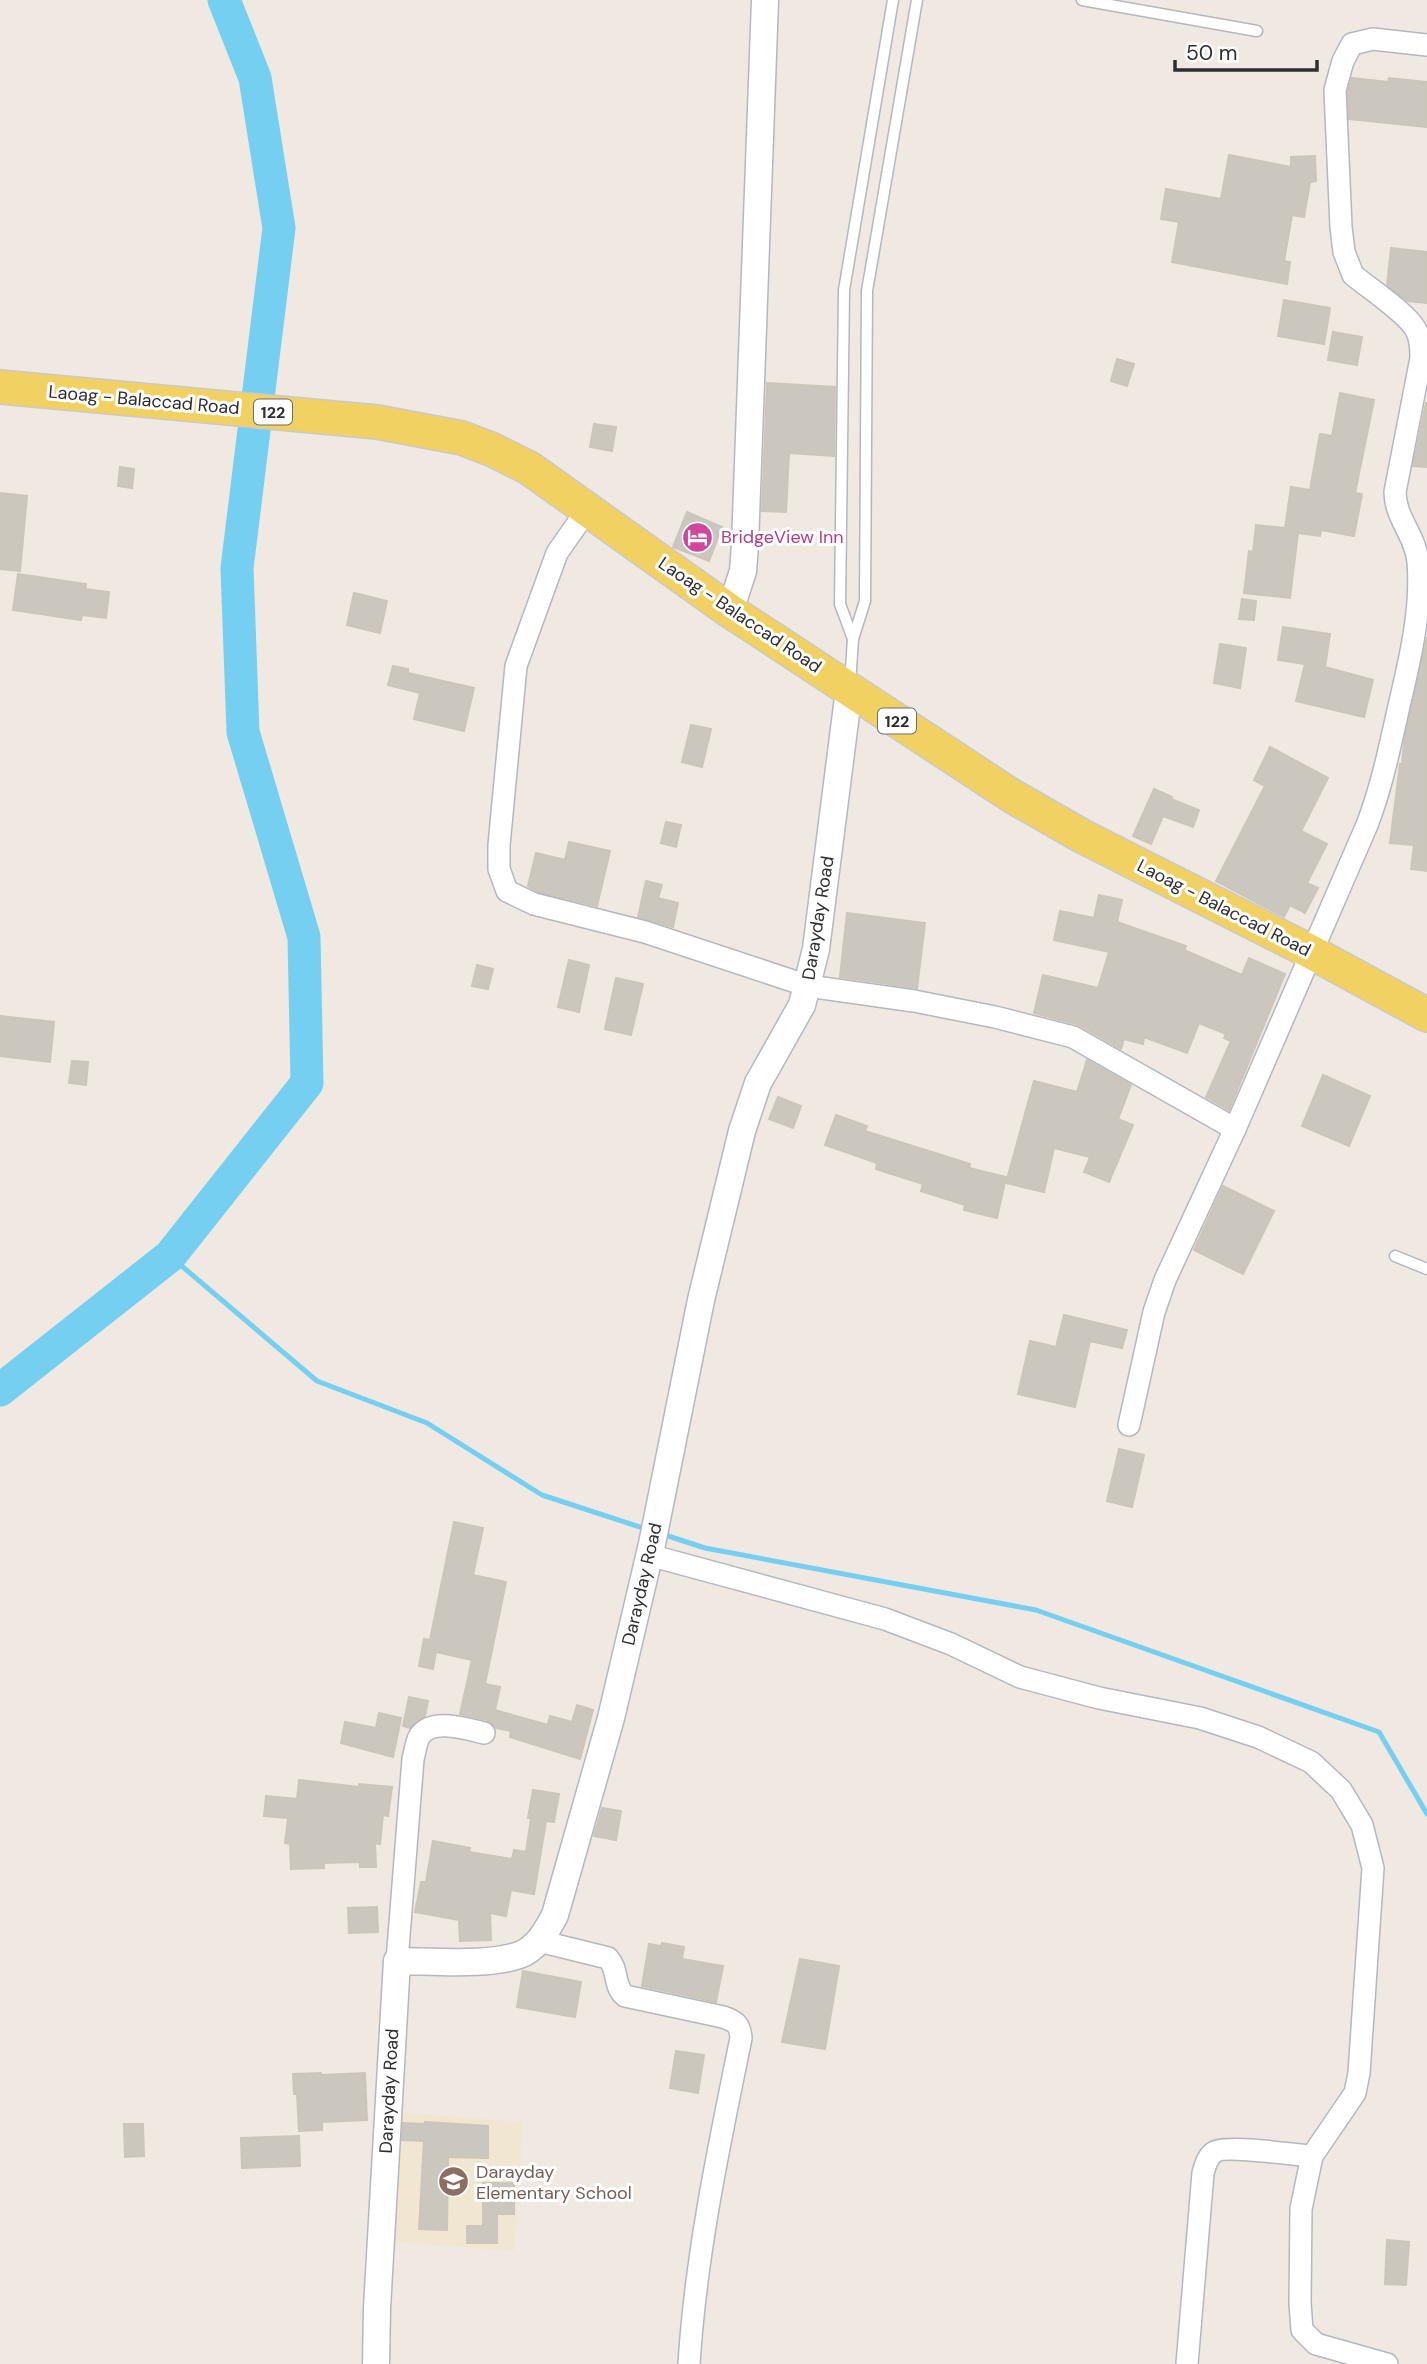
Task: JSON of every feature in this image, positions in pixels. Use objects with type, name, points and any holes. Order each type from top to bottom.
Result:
[{"type":"main road","name":"Laoag - Balaccad Road","points":[[0,387],[377,422],[462,438],[493,450],[529,468],[730,611],[992,783],[1070,829],[1311,952],[1427,1015]]},
{"type":"street","points":[[730,611],[744,571],[746,545],[765,0]]},
{"type":"street","points":[[1129,1425],[1154,1312],[1164,1280],[1235,1129],[1376,801],[1407,671],[1418,591],[1415,546],[1397,511],[1395,492],[1420,358],[1420,344],[1417,331],[1408,319],[1353,275],[1347,265],[1341,227],[1335,90],[1343,61],[1352,44],[1373,39],[1427,45]]},
{"type":"street","points":[[587,510],[557,553],[516,666],[499,845],[499,869],[507,891],[534,904],[645,932],[808,986],[914,1001],[995,1017],[1073,1037],[1235,1129]]},
{"type":"street","name":"Darayday Road","points":[[539,1941],[555,1915],[607,1731],[650,1550],[701,1300],[749,1108],[758,1083],[802,1005],[808,986],[816,950],[849,690]]},
{"type":"street","points":[[650,1550],[885,1619],[951,1644],[1020,1677],[1099,1698],[1200,1718],[1258,1737],[1311,1762],[1341,1790],[1362,1825],[1373,1868],[1359,2073],[1354,2093],[1312,2156],[1301,2209],[1302,2330],[1316,2344],[1387,2364]]},
{"type":"street","points":[[485,1732],[444,1726],[425,1730],[419,1737],[413,1759],[397,1961],[502,1959],[523,1953],[539,1941],[608,1958],[616,1970],[618,1990],[625,1996],[723,2017],[734,2020],[738,2025],[741,2038],[706,2211],[689,2364]]},
{"type":"street","name":"Darayday Road","points":[[376,2364],[377,2295],[397,1961]]},
{"type":"street","points":[[1187,2364],[1203,2173],[1207,2161],[1213,2153],[1228,2148],[1312,2156]]},
{"type":"lane","points":[[853,639],[840,604],[844,290],[893,0]]},
{"type":"lane","points":[[849,690],[853,639],[865,601],[867,291],[916,0]]},
{"type":"lane","points":[[1082,0],[1257,31]]},
{"type":"lane","points":[[1395,1256],[1427,1269]]},
{"type":"shaded area","name":"Darayday Elementary School","points":[[392,2112],[523,2122],[514,2251],[383,2241]]},
{"type":"building","points":[[1352,78],[1427,82],[1427,127],[1349,119],[1348,91]]},
{"type":"building","points":[[1229,155],[1291,167],[1291,157],[1315,156],[1316,181],[1310,182],[1304,217],[1292,215],[1284,261],[1290,262],[1287,284],[1172,262],[1179,222],[1161,219],[1166,189],[1221,199]]},
{"type":"building","points":[[1391,248],[1427,252],[1427,303],[1407,301],[1387,285]]},
{"type":"building","points":[[1284,300],[1330,308],[1324,344],[1278,336]]},
{"type":"building","points":[[1333,332],[1362,337],[1357,365],[1328,360]]},
{"type":"building","points":[[1117,359],[1134,364],[1127,386],[1111,381]]},
{"type":"building","points":[[767,383],[835,387],[834,456],[789,453],[786,512],[762,511]]},
{"type":"building","points":[[1340,393],[1374,400],[1355,493],[1362,494],[1354,536],[1321,530],[1320,536],[1298,533],[1290,598],[1244,593],[1249,551],[1253,552],[1256,525],[1285,528],[1291,487],[1310,490],[1320,434],[1332,436]]},
{"type":"building","points":[[1426,403],[1427,467],[1413,466]]},
{"type":"building","points":[[594,424],[616,427],[612,451],[590,447]]},
{"type":"building","points":[[120,467],[134,469],[132,488],[118,486]]},
{"type":"building","points":[[0,493],[27,496],[20,571],[0,569]]},
{"type":"building","name":"BridgeView Inn","points":[[687,512],[722,527],[709,561],[673,547]]},
{"type":"building","points":[[18,574],[86,584],[85,589],[109,592],[106,618],[82,615],[81,620],[13,610]]},
{"type":"building","points":[[354,593],[387,601],[380,633],[347,625]]},
{"type":"building","points":[[1242,599],[1256,601],[1254,620],[1239,619]]},
{"type":"building","points":[[1283,627],[1330,634],[1325,667],[1373,680],[1364,717],[1296,701],[1305,664],[1278,660]]},
{"type":"building","points":[[1427,637],[1427,871],[1411,869],[1414,845],[1390,843],[1400,764]]},
{"type":"building","points":[[1220,644],[1246,648],[1240,688],[1214,683]]},
{"type":"building","points":[[393,666],[408,669],[408,673],[474,688],[464,731],[414,719],[420,693],[388,685]]},
{"type":"building","points":[[691,725],[711,729],[702,767],[682,762]]},
{"type":"building","points":[[1270,747],[1328,778],[1301,831],[1327,844],[1307,883],[1318,888],[1305,913],[1290,905],[1284,917],[1216,881],[1265,786],[1254,780]]},
{"type":"building","points":[[1154,789],[1199,810],[1193,827],[1163,816],[1151,844],[1133,836]]},
{"type":"building","points":[[666,822],[681,825],[676,847],[661,843]]},
{"type":"building","points":[[569,842],[610,851],[597,906],[538,892],[528,886],[536,853],[565,860]]},
{"type":"building","points":[[646,881],[662,885],[658,898],[678,903],[673,927],[638,917]]},
{"type":"building","points":[[1099,895],[1122,900],[1117,922],[1186,946],[1184,950],[1242,975],[1249,958],[1285,974],[1229,1110],[1206,1097],[1231,1041],[1224,1038],[1226,1034],[1199,1023],[1187,1053],[1144,1037],[1143,1044],[1124,1039],[1121,1049],[1079,1025],[1034,1013],[1043,975],[1098,988],[1109,952],[1054,940],[1060,911],[1094,918]]},
{"type":"building","points":[[847,913],[925,923],[917,988],[840,977]]},
{"type":"building","points":[[569,960],[589,965],[579,1012],[558,1007]]},
{"type":"building","points":[[477,965],[493,969],[488,989],[472,986]]},
{"type":"building","points":[[616,978],[643,984],[631,1035],[605,1029]]},
{"type":"building","points":[[0,1016],[54,1022],[50,1062],[0,1056]]},
{"type":"building","points":[[1087,1060],[1131,1085],[1118,1119],[1133,1125],[1109,1182],[1084,1172],[1090,1157],[1054,1148],[1044,1192],[1006,1183],[1034,1081],[1077,1092]]},
{"type":"building","points":[[72,1061],[88,1062],[86,1085],[69,1083]]},
{"type":"building","points":[[1323,1075],[1370,1096],[1349,1146],[1302,1126]]},
{"type":"building","points":[[778,1097],[801,1106],[793,1128],[769,1119]]},
{"type":"building","points":[[836,1115],[867,1126],[865,1131],[970,1164],[969,1168],[1006,1177],[997,1218],[964,1210],[965,1205],[921,1191],[923,1184],[876,1169],[877,1163],[825,1145]]},
{"type":"building","points":[[1223,1186],[1274,1211],[1243,1274],[1194,1250]]},
{"type":"building","points":[[1064,1315],[1127,1330],[1122,1348],[1090,1341],[1075,1407],[1018,1394],[1030,1341],[1056,1347]]},
{"type":"building","points":[[1119,1449],[1144,1455],[1132,1507],[1107,1501]]},
{"type":"building","points":[[454,1522],[483,1528],[473,1575],[506,1582],[485,1684],[500,1687],[495,1710],[548,1725],[550,1716],[572,1722],[577,1705],[593,1710],[580,1759],[510,1737],[511,1731],[496,1728],[487,1720],[460,1714],[472,1660],[436,1652],[433,1669],[419,1666],[424,1639],[430,1640]]},
{"type":"building","points":[[409,1697],[428,1701],[425,1716],[410,1728],[403,1726]]},
{"type":"building","points":[[379,1713],[401,1718],[393,1757],[341,1743],[345,1722],[376,1728]]},
{"type":"building","points":[[299,1780],[359,1787],[359,1784],[392,1787],[388,1816],[383,1815],[380,1844],[375,1843],[376,1867],[360,1867],[360,1862],[324,1863],[324,1868],[291,1869],[290,1844],[285,1843],[288,1818],[264,1816],[266,1796],[297,1799]]},
{"type":"building","points":[[533,1790],[559,1794],[554,1822],[546,1821],[534,1894],[511,1890],[506,1916],[490,1913],[491,1940],[460,1941],[459,1920],[415,1912],[421,1882],[426,1882],[433,1841],[470,1848],[469,1852],[512,1859],[514,1850],[526,1852]]},
{"type":"building","points":[[602,1808],[621,1811],[616,1840],[594,1836]]},
{"type":"building","points":[[377,1907],[378,1932],[349,1933],[348,1908]]},
{"type":"building","points":[[662,1943],[684,1947],[682,1959],[723,1966],[716,2002],[642,1986],[649,1944],[661,1946]]},
{"type":"building","points":[[800,1959],[839,1966],[825,2049],[782,2042]]},
{"type":"building","points":[[523,1971],[581,1982],[575,2017],[517,2007]]},
{"type":"building","points":[[676,2051],[704,2055],[698,2093],[670,2088]]},
{"type":"building","points":[[365,2073],[367,2120],[322,2122],[322,2130],[299,2131],[293,2074]]},
{"type":"building","points":[[403,2123],[488,2126],[488,2158],[448,2157],[447,2230],[419,2229],[424,2141],[402,2140]]},
{"type":"building","points":[[124,2124],[143,2124],[144,2156],[125,2157]]},
{"type":"building","points":[[299,2136],[300,2166],[242,2168],[241,2138]]},
{"type":"building","points":[[483,2183],[514,2183],[514,2214],[497,2214],[497,2243],[467,2243],[467,2226],[483,2226]]},
{"type":"building","points":[[1387,2240],[1409,2242],[1406,2285],[1385,2284]]},
{"type":"waterway","points":[[0,1390],[170,1256],[307,1083],[304,937],[243,732],[237,568],[279,228],[255,78],[224,0]]},
{"type":"waterway","points":[[170,1256],[317,1381],[427,1423],[542,1495],[646,1529]]},
{"type":"waterway","points":[[662,1534],[705,1548],[1036,1610],[1379,1732],[1427,1814]]},
{"type":"place","name":"BridgeView Inn","points":[[698,537]]},
{"type":"place","name":"Darayday Elementary School","points":[[453,2182]]}]
